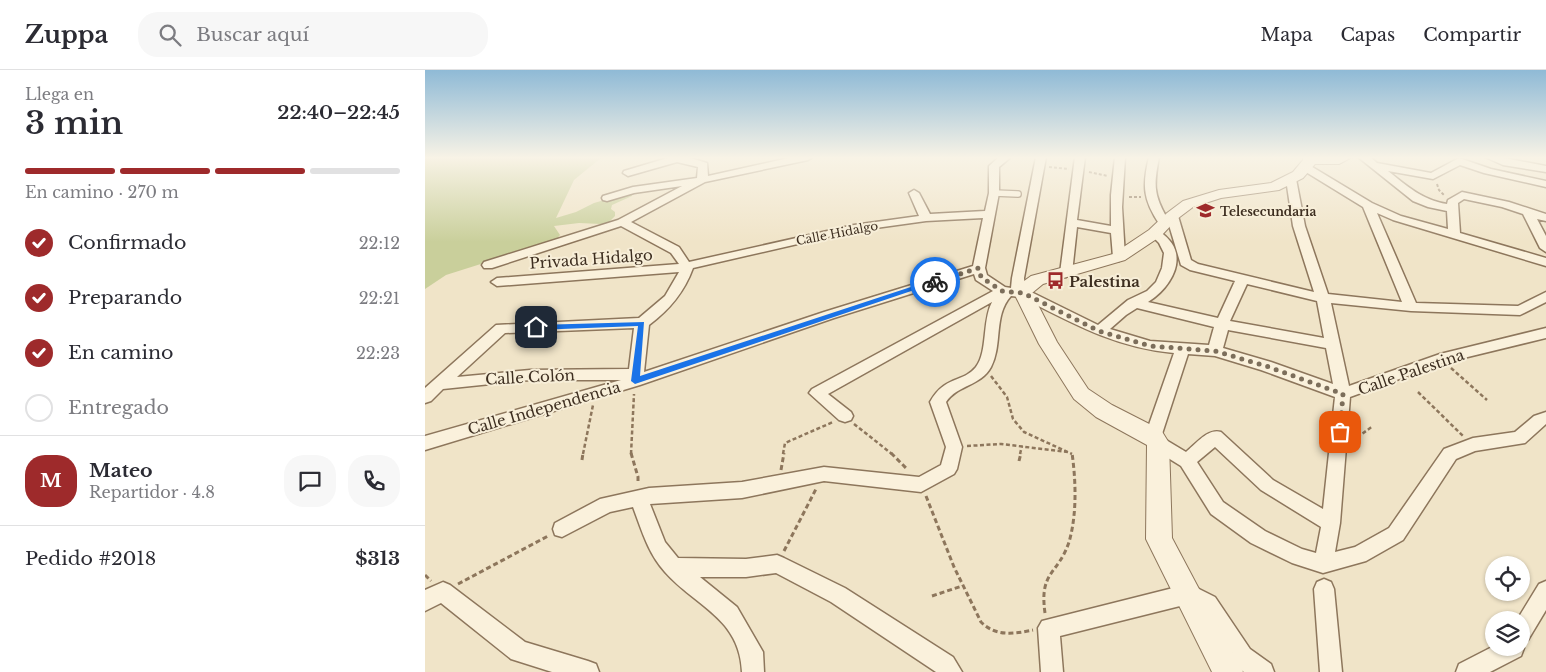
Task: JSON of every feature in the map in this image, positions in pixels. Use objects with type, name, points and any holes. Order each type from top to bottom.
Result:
[{"type":"street","points":[[607,198],[633,190],[667,185]]},
{"type":"street","points":[[488,265],[622,222],[692,185]]},
{"type":"street","points":[[979,268],[994,185]]},
{"type":"street","points":[[561,529],[606,505],[639,498],[742,490],[824,474],[921,485],[947,469],[954,447],[939,402],[945,392],[957,384],[973,378],[985,367],[991,349],[993,315],[996,303],[1012,293],[1018,278],[1036,185]]},
{"type":"street","points":[[1066,272],[1076,185]]},
{"type":"street","points":[[1117,185],[1116,230],[1119,257]]},
{"type":"street","points":[[1148,185],[1150,198],[1185,262],[1194,267],[1323,298],[1411,307],[1520,311],[1546,296]]},
{"type":"street","points":[[845,416],[817,393],[1012,293],[1026,288],[1037,280],[1119,257],[1188,204],[1202,199],[1278,185]]},
{"type":"street","points":[[1292,185],[1299,226],[1310,264],[1323,298],[1343,394],[1331,523],[1323,564]]},
{"type":"street","points":[[1341,185],[1368,205],[1397,218],[1546,262]]},
{"type":"street","points":[[1399,185],[1417,199],[1432,205],[1452,205],[1462,195],[1505,204],[1546,218]]},
{"type":"street","points":[[914,193],[926,218]]},
{"type":"street","points":[[1368,205],[1411,307]]},
{"type":"street","points":[[1452,205],[1454,235]]},
{"type":"street","points":[[1528,212],[1546,248]]},
{"type":"street","name":"Calle Hidalgo","points":[[687,266],[854,228],[926,218],[989,214]]},
{"type":"street","points":[[425,397],[433,384],[501,328],[642,324],[662,308],[682,282],[687,266],[675,250],[622,222]]},
{"type":"street","points":[[1072,223],[1116,230]]},
{"type":"street","points":[[1099,331],[1133,303],[1152,294],[1163,284],[1170,253],[1164,241],[1164,224]]},
{"type":"street","name":"Privada Hidalgo","points":[[497,282],[687,266]]},
{"type":"street","name":"Calle Palestina","points":[[979,268],[981,277],[1012,293],[1099,331],[1150,346],[1182,350],[1215,351],[1266,366],[1343,394],[1440,359],[1546,333]]},
{"type":"street","name":"Calle Independencia","points":[[425,443],[596,392],[979,268]]},
{"type":"street","points":[[1215,351],[1222,324],[1243,278]]},
{"type":"street","points":[[1012,293],[1049,344],[1081,394],[1104,411],[1156,440],[1187,461],[1217,508],[1258,537],[1299,557],[1323,564],[1359,555],[1396,534],[1449,454],[1473,445],[1519,438],[1540,420],[1546,418]]},
{"type":"street","points":[[1133,303],[1222,324],[1332,344]]},
{"type":"street","points":[[635,378],[642,324]]},
{"type":"street","points":[[1182,350],[1156,440],[1159,539],[1228,672]]},
{"type":"street","name":"Calle Colón","points":[[433,384],[530,375],[635,378]]},
{"type":"street","points":[[1187,461],[1215,437],[1267,485],[1331,523]]},
{"type":"street","points":[[639,498],[657,547],[673,567],[729,614],[752,652],[753,672]]},
{"type":"street","points":[[673,567],[746,568],[777,564],[837,594],[945,665],[951,672]]},
{"type":"street","points":[[1324,589],[1331,672]]},
{"type":"street","points":[[1530,619],[1546,591]]},
{"type":"street","points":[[1052,672],[1049,628],[1189,594],[1208,604],[1242,657],[1263,672]]},
{"type":"street","points":[[434,596],[519,651],[588,672]]},
{"type":"street","points":[[1467,672],[1498,656]]},
{"type":"lane","points":[[994,193],[1017,194]]},
{"type":"path","points":[[1437,185],[1452,205]]},
{"type":"path","points":[[1118,196],[1150,198]]},
{"type":"path","points":[[1440,359],[1487,400]]},
{"type":"path","points":[[985,367],[1007,397],[1013,419],[1024,432],[1072,453]]},
{"type":"path","points":[[635,378],[631,424],[631,455],[638,476],[639,498]]},
{"type":"path","points":[[582,460],[596,392]]},
{"type":"path","points":[[1418,392],[1449,424],[1473,445]]},
{"type":"path","points":[[780,482],[785,443],[845,416],[898,459],[921,485],[962,586],[985,628],[1002,635],[1049,628],[1042,598],[1045,579],[1061,560],[1069,541],[1075,471],[1072,453]]},
{"type":"path","points":[[1338,448],[1373,426]]},
{"type":"path","points":[[954,447],[1001,444],[1072,453]]},
{"type":"path","points":[[1019,461],[1022,446]]},
{"type":"path","points":[[777,564],[824,474]]},
{"type":"path","points":[[434,596],[561,529]]},
{"type":"path","points":[[932,596],[962,586]]},
{"type":"green space","points":[[425,185],[572,185],[556,218],[576,212],[594,203],[629,193],[632,194],[632,196],[612,205],[611,209],[615,212],[615,216],[608,223],[579,223],[554,226],[560,235],[556,240],[446,275],[425,289]]},
{"type":"way so far","points":[[935,282],[979,268],[981,277],[1002,291],[1006,293],[1023,293],[1099,331],[1150,346],[1182,350],[1215,351],[1266,366],[1343,394],[1340,432]]},
{"type":"place","name":"Telesecundaria","points":[[1206,211]]},
{"type":"place","name":"Palestina","points":[[1055,281]]},
{"type":"route","points":[[536,327],[642,324],[635,381],[829,315],[935,282]]}]
